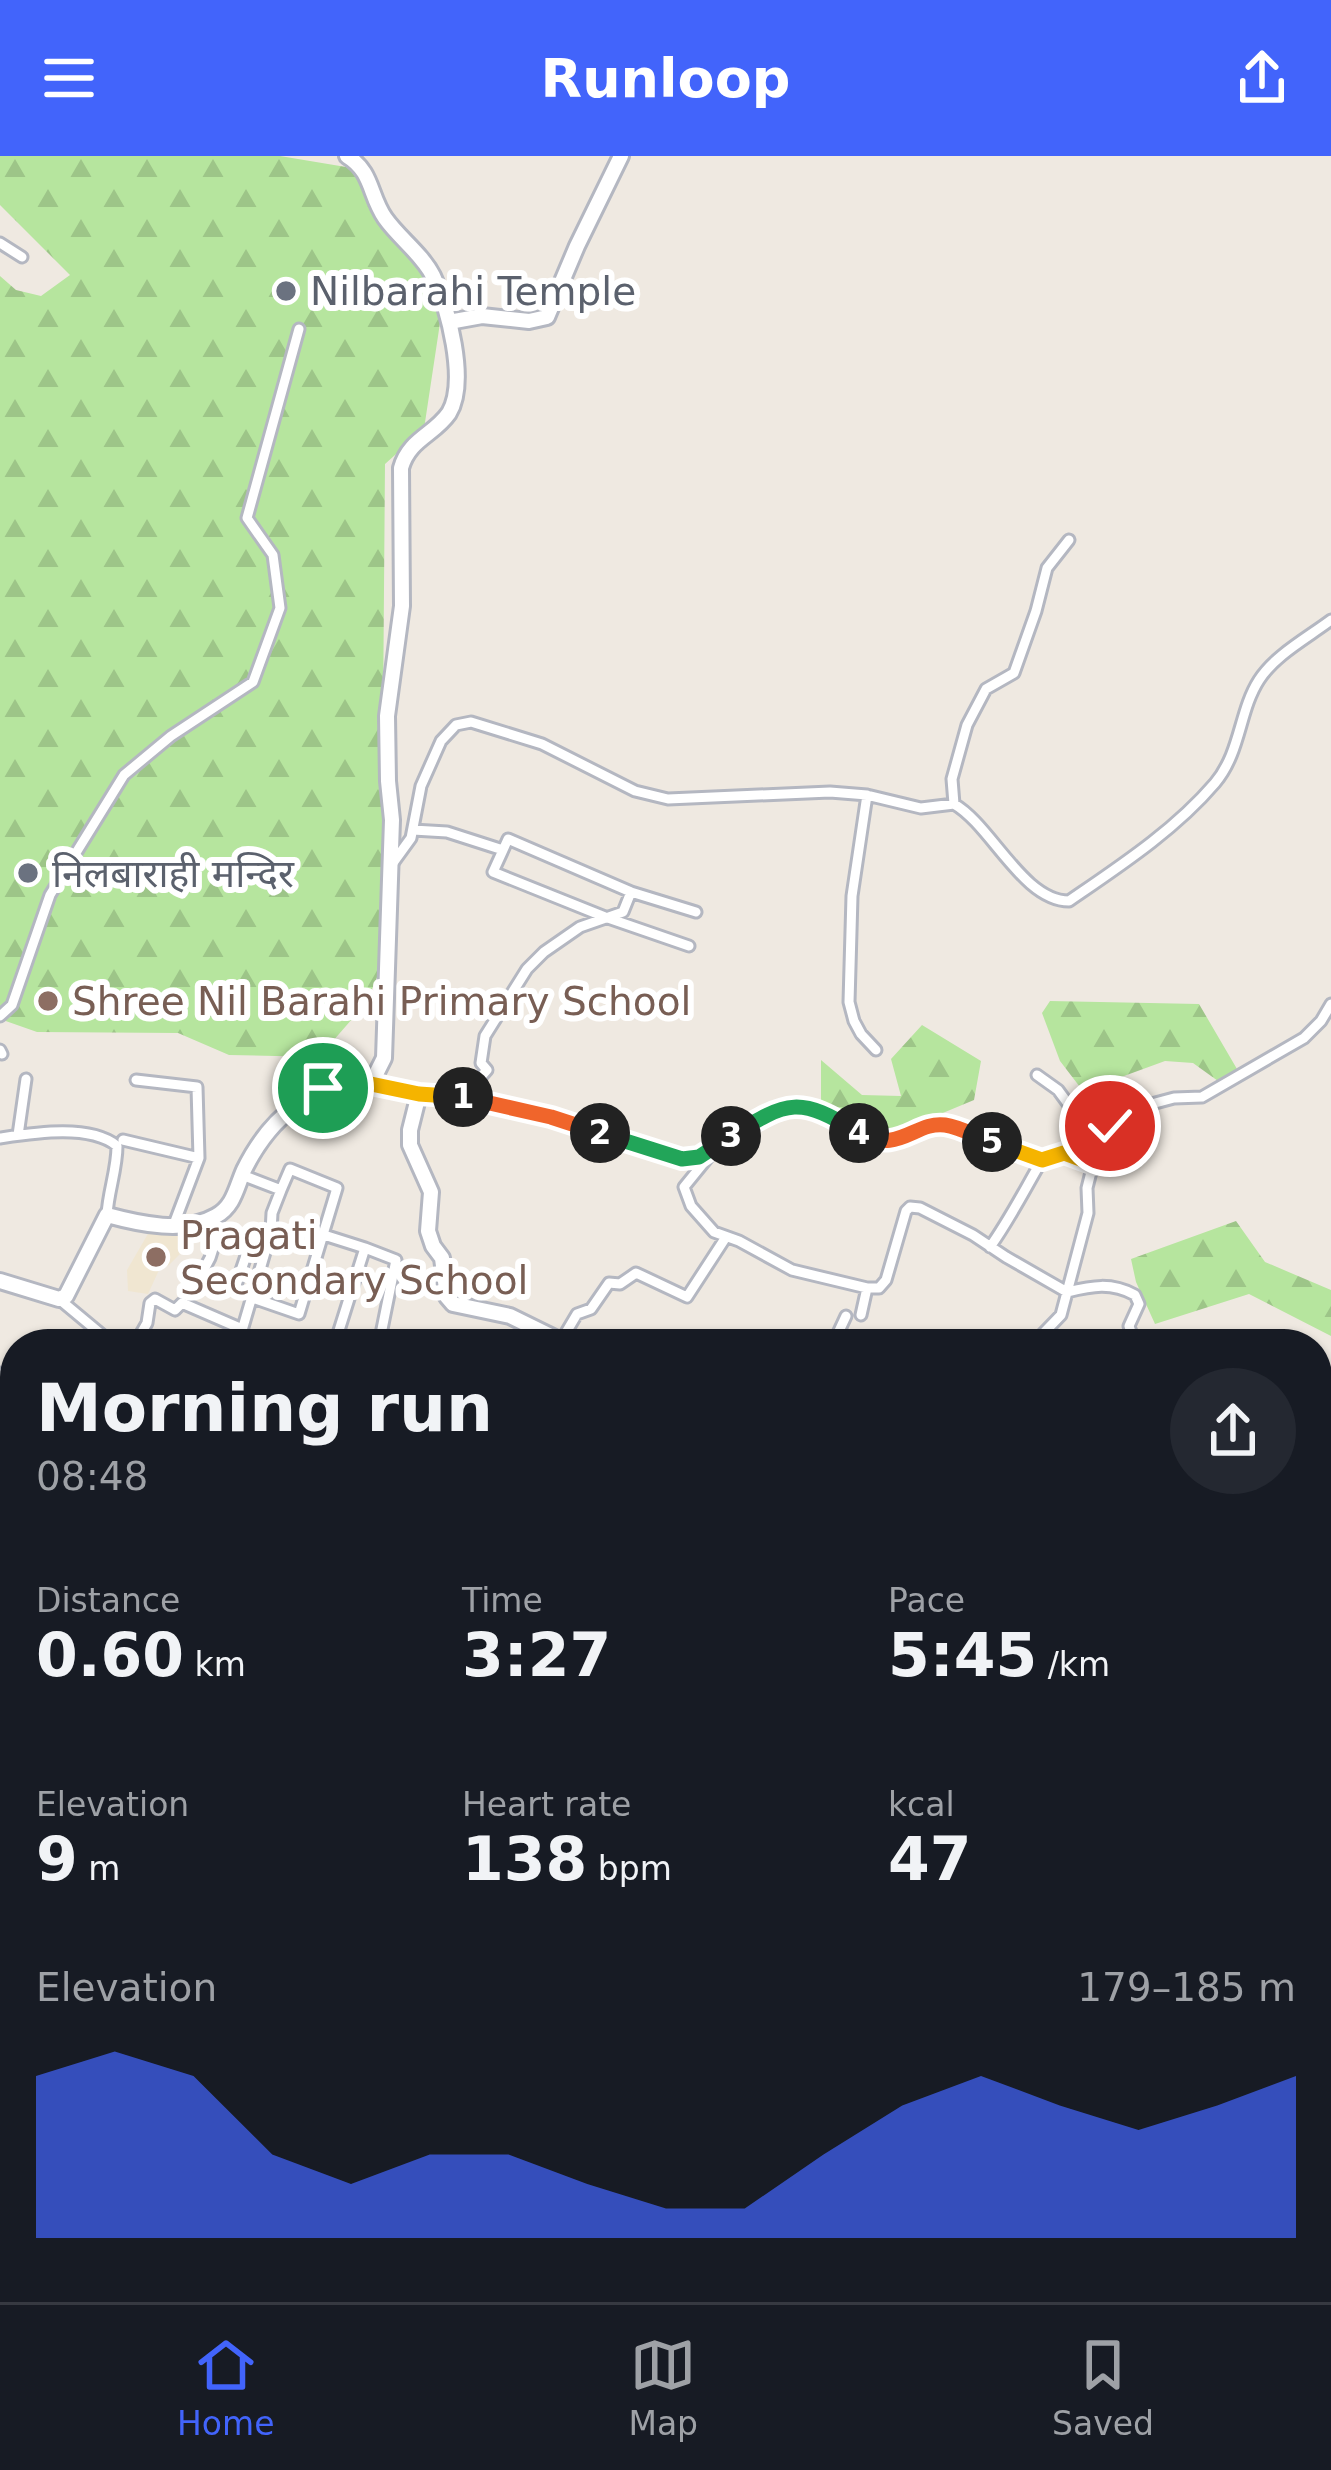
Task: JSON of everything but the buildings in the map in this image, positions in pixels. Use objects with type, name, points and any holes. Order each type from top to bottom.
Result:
[{"type":"street","points":[[347,156],[361,164],[375,202],[432,274],[449,322],[456,375],[449,412],[405,453],[400,468],[403,606],[387,716],[392,820],[384,1058],[371,1084]]},
{"type":"street","points":[[449,322],[482,316],[529,321],[547,317],[621,156]]},
{"type":"street","points":[[0,243],[22,256]]},
{"type":"street","points":[[0,1016],[12,1006],[50,895],[124,775],[170,736],[254,682],[280,608],[273,555],[247,518],[299,329]]},
{"type":"street","points":[[954,804],[952,779],[967,724],[986,689],[1014,673],[1047,568],[1070,540]]},
{"type":"street","points":[[390,867],[413,830],[421,786],[441,740],[456,725],[471,722],[542,744],[634,791],[668,799],[784,792],[866,795],[921,808],[954,804],[974,820],[1013,868],[1056,901],[1069,901],[1145,850],[1216,781],[1238,744],[1256,683],[1269,666],[1331,620]]},
{"type":"street","points":[[866,795],[852,896],[849,1002],[854,1021],[876,1050]]},
{"type":"street","points":[[413,830],[447,832],[503,850]]},
{"type":"street","points":[[689,946],[493,872],[508,839],[631,892],[696,912]]},
{"type":"street","points":[[463,1097],[488,1070],[481,1063],[485,1036],[527,969],[580,927],[623,912],[631,892]]},
{"type":"street","points":[[1047,1329],[1061,1315],[1088,1213],[1087,1188],[1110,1126],[1129,1110],[1174,1098],[1202,1097],[1304,1038],[1331,1004]]},
{"type":"street","points":[[1321,1021],[1331,1030]]},
{"type":"street","points":[[1036,1075],[1058,1090],[1080,1120],[1064,1153]]},
{"type":"street","points":[[18,1136],[26,1079]]},
{"type":"street","points":[[136,1080],[197,1087],[200,1158],[174,1224]]},
{"type":"street","points":[[107,1215],[166,1227],[209,1220],[233,1200],[258,1144],[275,1122],[323,1088],[371,1084],[463,1097],[551,1117],[682,1159],[699,1157],[782,1108],[806,1106],[866,1138],[892,1141],[941,1124],[1042,1160],[1064,1153],[1094,1164]]},
{"type":"street","points":[[419,1094],[410,1145],[431,1192],[428,1231],[442,1258],[447,1297],[452,1304],[510,1316],[537,1329]]},
{"type":"street","points":[[0,1138],[83,1131],[117,1146],[107,1215],[66,1296],[59,1299]]},
{"type":"street","points":[[123,1140],[200,1158]]},
{"type":"street","points":[[710,1149],[684,1187],[692,1206],[711,1230],[792,1270],[867,1288],[884,1285],[906,1210],[920,1208],[974,1234],[1066,1292],[1096,1285],[1135,1295],[1138,1304],[1130,1329]]},
{"type":"street","points":[[990,1247],[1042,1160]]},
{"type":"street","points":[[144,1329],[155,1299],[176,1310],[182,1303],[242,1329],[251,1296],[281,1190],[290,1169],[337,1188],[298,1314],[251,1296],[199,1274],[218,1233],[209,1220]]},
{"type":"street","points":[[242,1175],[281,1190]]},
{"type":"street","points":[[323,1235],[396,1260],[382,1329]]},
{"type":"street","points":[[570,1329],[577,1314],[591,1309],[609,1283],[620,1284],[636,1274],[687,1297],[726,1237]]},
{"type":"street","points":[[235,1288],[249,1247]]},
{"type":"street","points":[[339,1329],[365,1248]]},
{"type":"street","points":[[0,1281],[59,1299],[95,1329]]},
{"type":"street","points":[[861,1315],[867,1288]]},
{"type":"street","points":[[840,1329],[846,1316]]},
{"type":"shaded area","name":"Pragati Secondary School","points":[[193,1231],[185,1249],[159,1270],[148,1294],[128,1291],[127,1270],[149,1232]]},
{"type":"green space","points":[[0,156],[280,156],[358,169],[400,223],[443,303],[424,429],[385,464],[381,968],[366,1003],[319,1057],[229,1055],[178,1033],[37,1032],[0,1019],[0,276],[16,290],[41,296],[70,275],[0,205]]},
{"type":"green space","points":[[1050,1001],[1199,1004],[1237,1069],[1218,1081],[1193,1063],[1165,1061],[1083,1091],[1060,1061],[1042,1013]]},
{"type":"green space","points":[[922,1025],[981,1061],[974,1100],[890,1135],[867,1132],[821,1105],[821,1060],[862,1095],[901,1096],[891,1059]]},
{"type":"green space","points":[[1236,1221],[1265,1262],[1331,1290],[1331,1329],[1317,1329],[1249,1294],[1155,1324],[1131,1259]]},
{"type":"place","name":"Nilbarahi Temple","points":[[286,291]]},
{"type":"place","name":"निलबाराही मन्दिर","points":[[28,873]]},
{"type":"place","name":"Shree Nil Barahi Primary School","points":[[48,1001]]},
{"type":"place","name":"Pragati Secondary School","points":[[156,1257]]},
{"type":"route","points":[[323,1088],[371,1084],[419,1094],[451,1094],[551,1117],[682,1159],[699,1157],[782,1108],[806,1106],[866,1138],[892,1141],[941,1124],[1042,1160],[1064,1153],[1094,1164],[1110,1126]]}]
